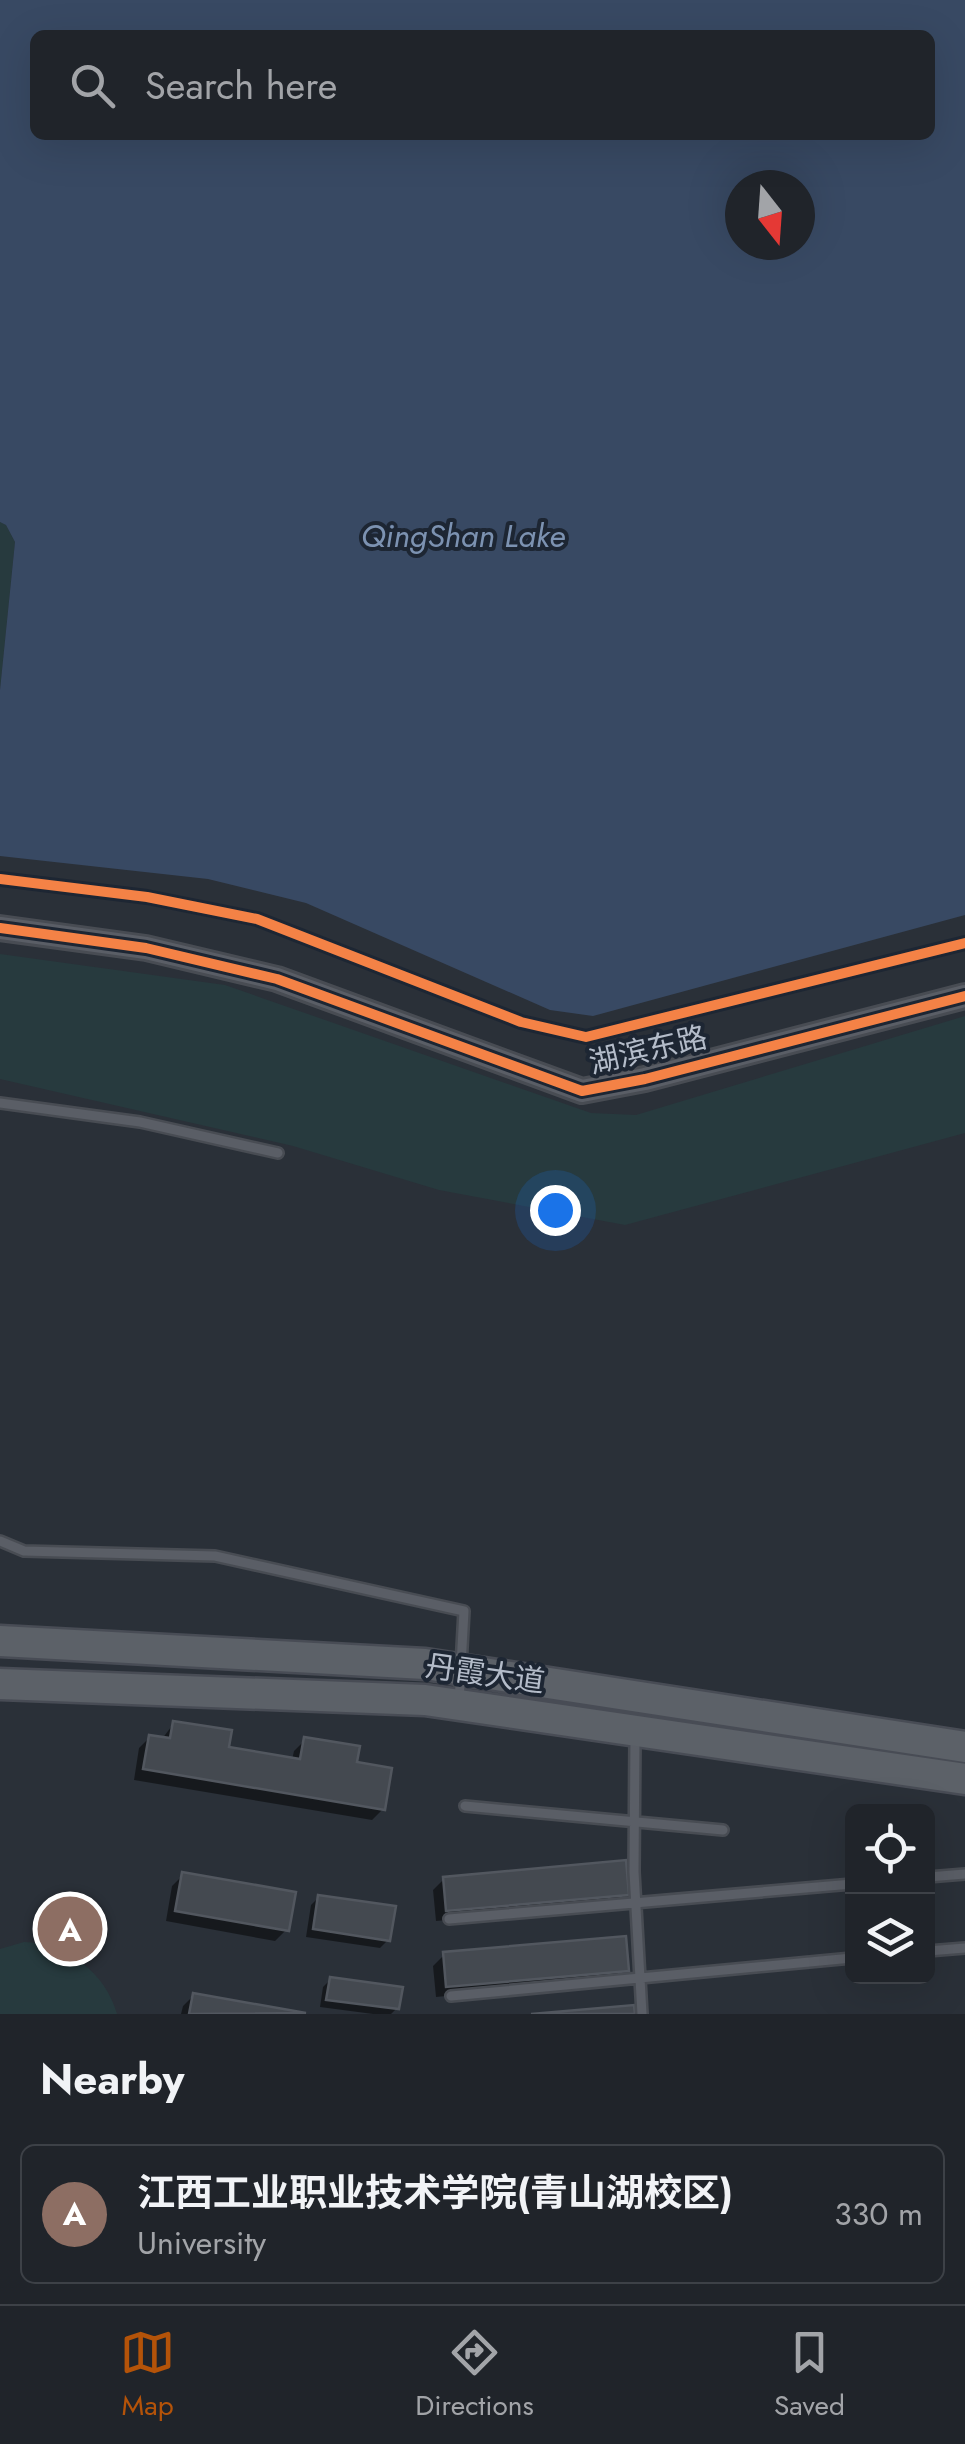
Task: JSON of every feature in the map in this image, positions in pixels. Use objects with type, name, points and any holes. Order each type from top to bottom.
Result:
[{"type":"main road","name":"丹霞大道","points":[[0,1641],[425,1664],[965,1747]]},
{"type":"main road","name":"丹霞大道","points":[[0,1684],[425,1700],[965,1779]]},
{"type":"street","name":"湖滨东路","points":[[0,928],[146,948],[277,979],[582,1091],[645,1079],[965,996]]},
{"type":"lane","points":[[0,1103],[140,1122],[278,1153]]},
{"type":"lane","points":[[0,1542],[24,1551],[215,1556],[464,1611],[458,1705]]},
{"type":"lane","points":[[635,1730],[634,1822],[642,2014]]},
{"type":"lane","points":[[465,1806],[722,1830]]},
{"type":"lane","points":[[935,1876],[965,1874]]},
{"type":"lane","points":[[449,1919],[845,1885]]},
{"type":"lane","points":[[935,1950],[965,1948]]},
{"type":"lane","points":[[451,1996],[845,1959]]},
{"type":"green space","points":[[0,522],[15,542],[0,690]]},
{"type":"green space","points":[[0,954],[225,985],[591,1113],[636,1115],[965,1016],[965,1133],[625,1225],[439,1190],[293,1146],[0,1079]]},
{"type":"green space","points":[[24,1942],[55,1948],[82,1963],[104,1986],[117,2014],[0,2014],[0,1949]]},
{"type":"water","name":"QingShan Lake","points":[[0,0],[965,0],[965,915],[593,1016],[550,1010],[306,903],[208,879],[0,856],[0,690],[15,542],[0,522]]},
{"type":"building","points":[[173,1721],[232,1730],[229,1747],[300,1759],[304,1737],[360,1746],[357,1762],[392,1768],[385,1810],[143,1769],[149,1735],[170,1738]]},
{"type":"building","points":[[626,1860],[629,1895],[446,1911],[443,1877]]},
{"type":"building","points":[[182,1872],[296,1892],[289,1931],[175,1911]]},
{"type":"building","points":[[318,1895],[396,1906],[390,1941],[313,1929]]},
{"type":"building","points":[[626,1936],[629,1971],[446,1987],[443,1952]]},
{"type":"building","points":[[330,1977],[403,1987],[399,2009],[326,2000]]},
{"type":"building","points":[[193,1993],[306,2013],[189,2014]]},
{"type":"building","points":[[634,2005],[635,2014],[531,2014]]},
{"type":"cycle path","points":[[0,879],[147,897],[257,919],[521,1022],[586,1037],[965,943]]},
{"type":"cycle path","points":[[0,928],[146,948],[277,979],[582,1091],[645,1079],[965,996]]},
{"type":"place","name":"江西工业职业技术学院(青山湖校区)","points":[[70,1929]]}]
